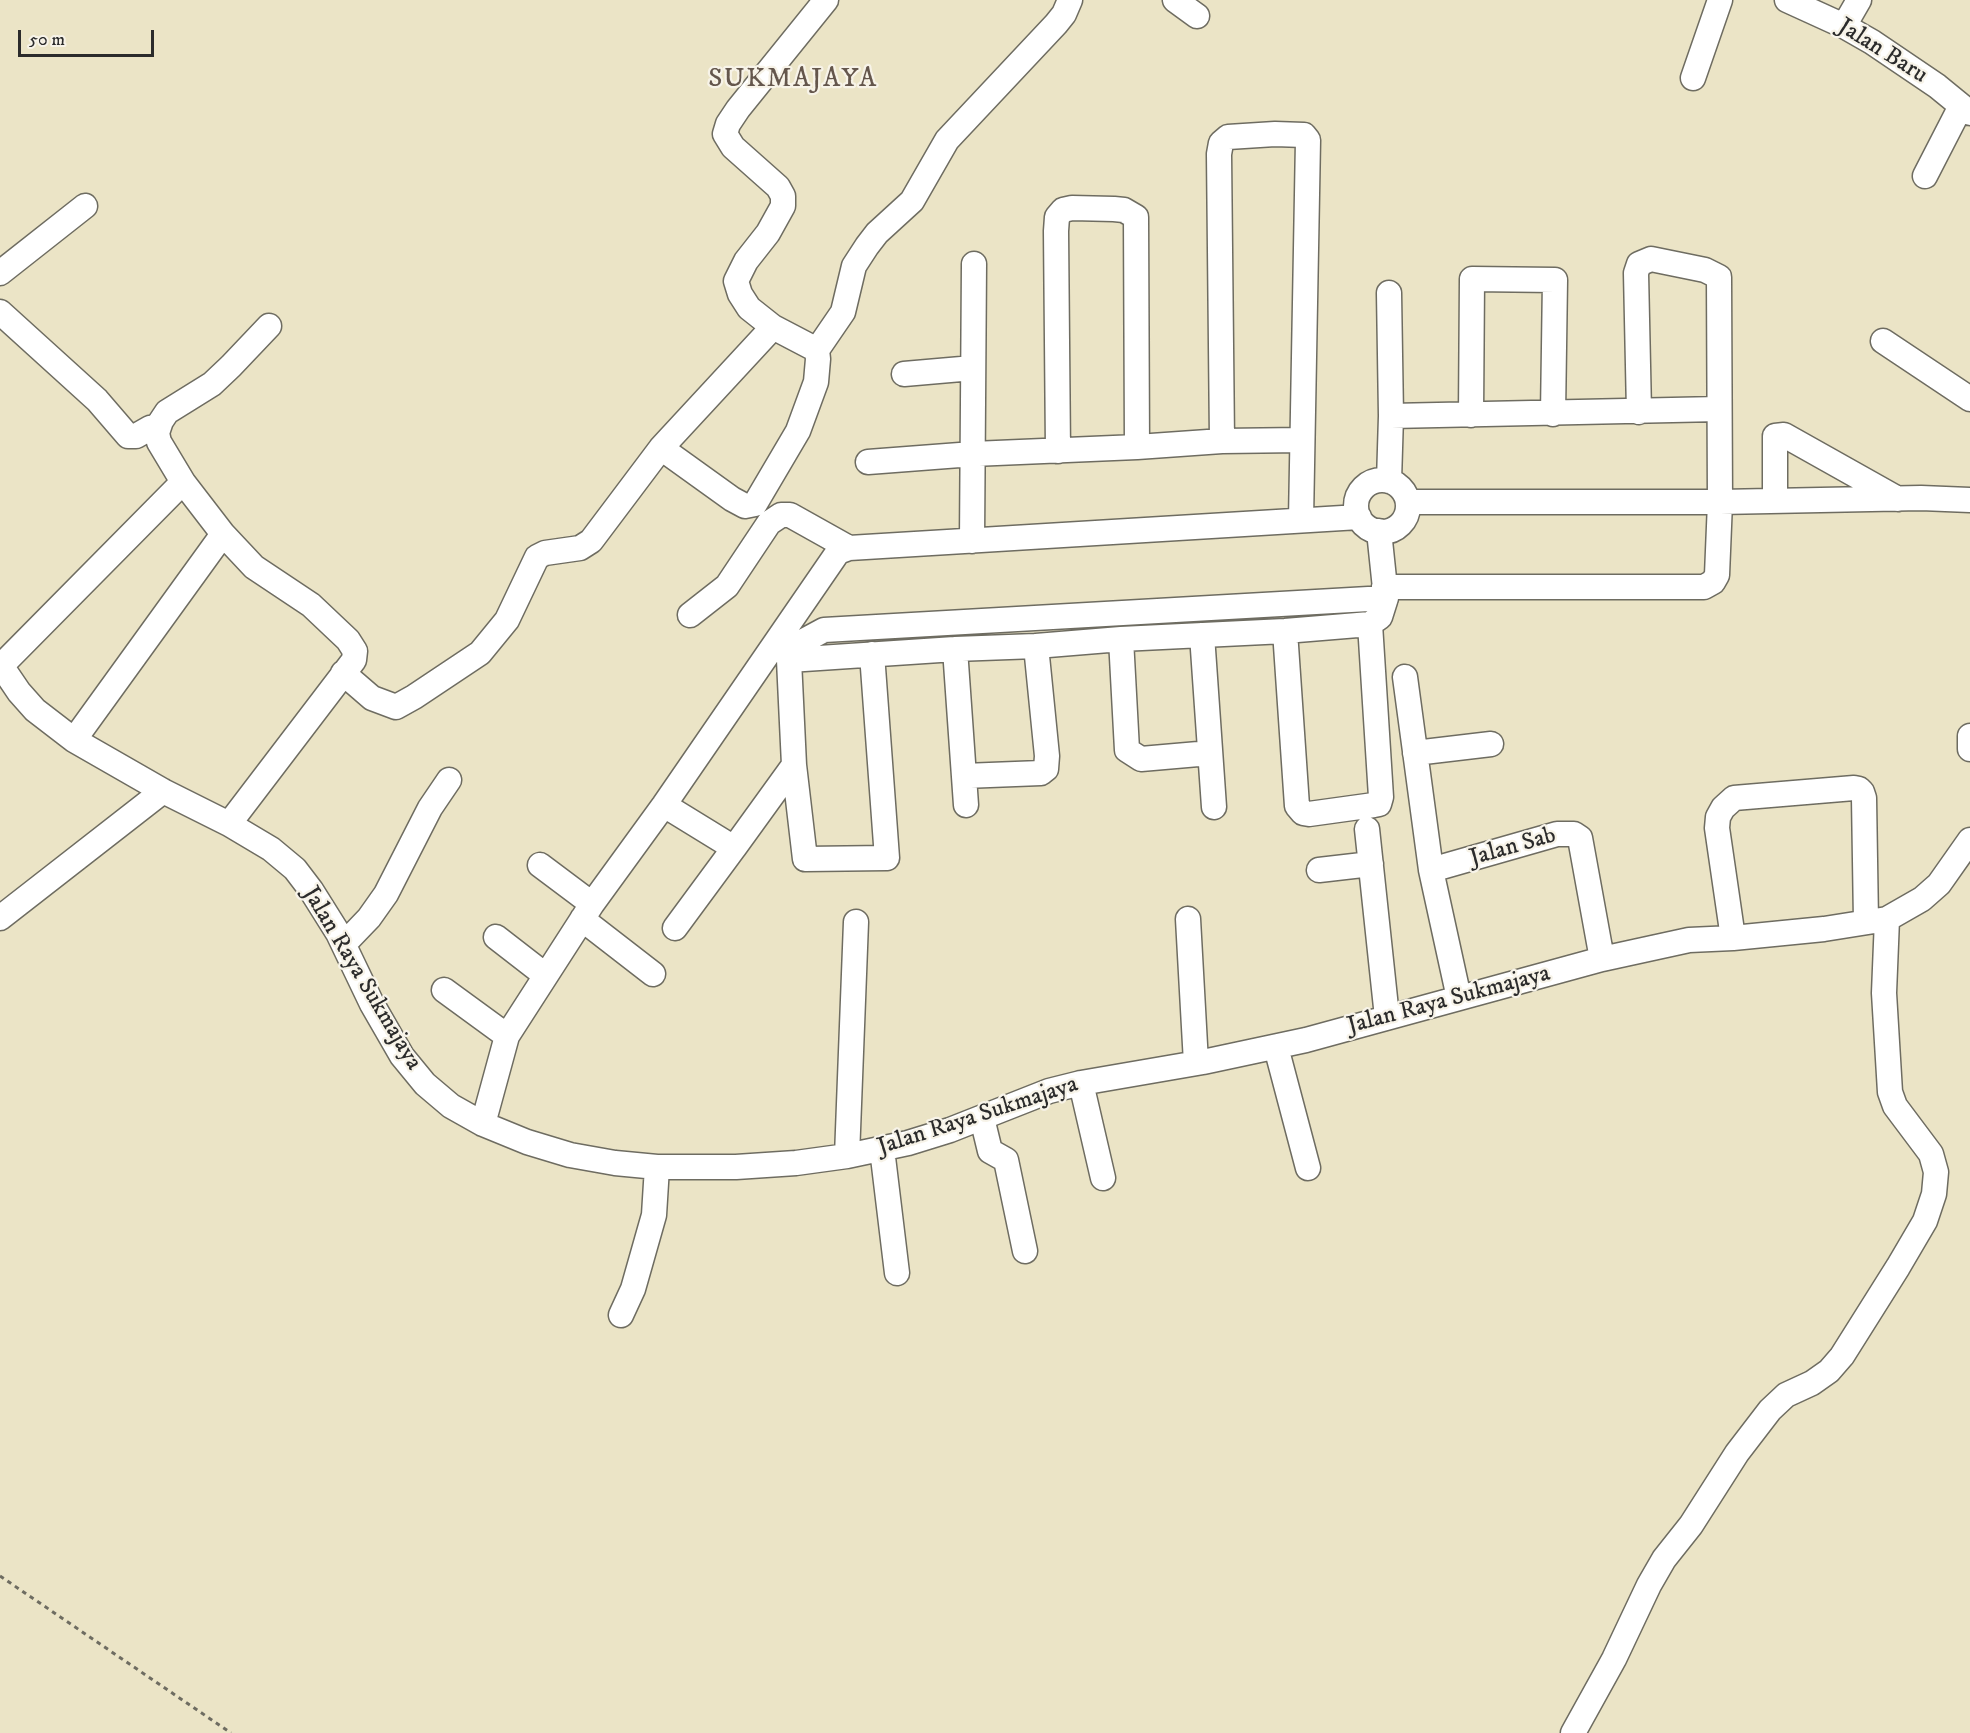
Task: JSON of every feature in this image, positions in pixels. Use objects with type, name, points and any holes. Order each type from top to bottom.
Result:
[{"type":"street","points":[[817,350],[773,327],[749,308],[740,294],[736,281],[746,261],[768,233],[783,206],[783,196],[778,187],[734,147],[725,134],[728,124],[738,109],[826,0]]},
{"type":"street","points":[[661,448],[732,499],[745,506],[755,504],[798,431],[816,382],[817,350],[843,312],[850,278],[858,258],[877,233],[912,201],[947,140],[1056,24],[1064,14],[1070,0]]},
{"type":"street","points":[[1175,0],[1197,16]]},
{"type":"street","points":[[1693,78],[1720,0]]},
{"type":"street","name":"Jalan Baru","points":[[1787,0],[1844,26],[1905,62],[1966,110]]},
{"type":"street","points":[[1844,26],[1859,0]]},
{"type":"street","points":[[1925,176],[1966,110]]},
{"type":"street","points":[[1222,441],[1219,154],[1221,143],[1228,137],[1304,135],[1308,140],[1300,520]]},
{"type":"street","points":[[0,273],[85,206]]},
{"type":"street","points":[[1058,451],[1056,231],[1057,217],[1063,210],[1071,208],[1124,210],[1136,217],[1137,447]]},
{"type":"street","points":[[872,654],[887,858],[805,859],[794,765],[789,660],[792,649],[824,630],[1385,592],[1704,587],[1713,582],[1717,575],[1720,502],[1719,277],[1705,270],[1651,260],[1639,264],[1636,273],[1639,412]]},
{"type":"street","points":[[972,541],[974,264]]},
{"type":"street","points":[[1471,415],[1472,279],[1555,280],[1553,414]]},
{"type":"street","points":[[1389,293],[1391,416],[1389,481]]},
{"type":"street","points":[[0,312],[97,400],[128,436],[136,436],[150,428],[158,433]]},
{"type":"street","points":[[229,824],[354,660],[355,651],[348,640],[311,605],[254,567],[223,534],[183,482],[159,442],[158,433],[161,421],[167,412],[218,378],[248,350],[269,326]]},
{"type":"street","points":[[343,673],[372,698],[396,707],[414,698],[480,653],[507,620],[537,557],[545,552],[580,548],[591,541],[661,448],[773,327]]},
{"type":"street","points":[[1883,341],[1970,399]]},
{"type":"street","points":[[904,374],[973,368]]},
{"type":"street","points":[[1391,416],[1719,409]]},
{"type":"street","points":[[1774,501],[1775,436],[1784,435],[1898,499]]},
{"type":"street","points":[[868,462],[1222,441],[1302,440]]},
{"type":"street","points":[[1375,481],[1389,481],[1402,488],[1408,502],[1406,516],[1402,523],[1390,531],[1368,528],[1359,517],[1357,502],[1363,489],[1375,481]]},
{"type":"street","points":[[0,665],[183,482]]},
{"type":"street","points":[[1408,502],[1970,500]]},
{"type":"street","points":[[690,615],[727,586],[769,523],[781,515],[790,514],[849,548]]},
{"type":"street","points":[[483,1124],[507,1036],[587,912],[664,805],[838,552],[849,548],[1359,517]]},
{"type":"street","points":[[789,660],[1370,624],[1380,617],[1385,592],[1378,531]]},
{"type":"street","points":[[75,740],[223,534]]},
{"type":"street","points":[[1285,631],[1297,806],[1303,813],[1309,814],[1379,804],[1382,797],[1370,624]]},
{"type":"street","points":[[1202,635],[1214,807]]},
{"type":"street","points":[[1121,639],[1127,750],[1141,759],[1210,753]]},
{"type":"street","points":[[964,776],[1041,773],[1046,769],[1047,756],[1036,646]]},
{"type":"street","points":[[955,649],[966,804]]},
{"type":"street","name":"Jalan Raya Sukmajaya","points":[[0,665],[35,710],[75,740],[163,791],[229,824],[271,849],[295,869],[311,890],[344,944],[372,1004],[402,1056],[425,1084],[451,1106],[483,1124],[527,1142],[570,1155],[657,1167],[736,1167],[796,1163],[882,1149],[940,1133],[1049,1091],[1306,1040],[1602,959],[1689,940],[1824,929],[1876,920],[1922,899],[1939,884],[1970,840]]},
{"type":"street","points":[[1405,677],[1431,870],[1459,998]]},
{"type":"street","points":[[1970,736],[1970,749]]},
{"type":"street","points":[[1415,753],[1491,744]]},
{"type":"street","points":[[675,928],[794,765]]},
{"type":"street","points":[[344,944],[369,918],[386,894],[430,808],[449,780]]},
{"type":"street","points":[[1573,1733],[1598,1691],[1664,1559],[1691,1525],[1737,1454],[1770,1410],[1786,1395],[1812,1383],[1829,1371],[1842,1356],[1925,1221],[1935,1194],[1936,1172],[1931,1154],[1895,1106],[1890,1092],[1884,993],[1862,792],[1854,788],[1734,798],[1723,808],[1718,817],[1717,828],[1733,938]]},
{"type":"street","points":[[0,918],[163,791]]},
{"type":"street","points":[[664,805],[734,848]]},
{"type":"street","points":[[1367,829],[1387,1017]]},
{"type":"street","name":"Jalan Sab","points":[[1431,870],[1557,834],[1574,834],[1580,838],[1602,959]]},
{"type":"street","points":[[1319,870],[1371,864]]},
{"type":"street","points":[[540,865],[653,974]]},
{"type":"street","points":[[1188,919],[1196,1063]]},
{"type":"street","points":[[847,1156],[856,922]]},
{"type":"street","points":[[496,938],[545,975]]},
{"type":"street","points":[[444,990],[507,1036]]},
{"type":"street","points":[[1275,1047],[1308,1168]]},
{"type":"street","points":[[1081,1083],[1103,1178]]},
{"type":"street","points":[[982,1118],[990,1151],[1006,1160],[1025,1251]]},
{"type":"street","points":[[882,1149],[897,1273]]},
{"type":"street","points":[[621,1315],[633,1288],[654,1215],[657,1167]]},
{"type":"path","points":[[0,1576],[231,1733]]},
{"type":"district","name":"SUKMAJAYA","points":[[793,80]]}]
